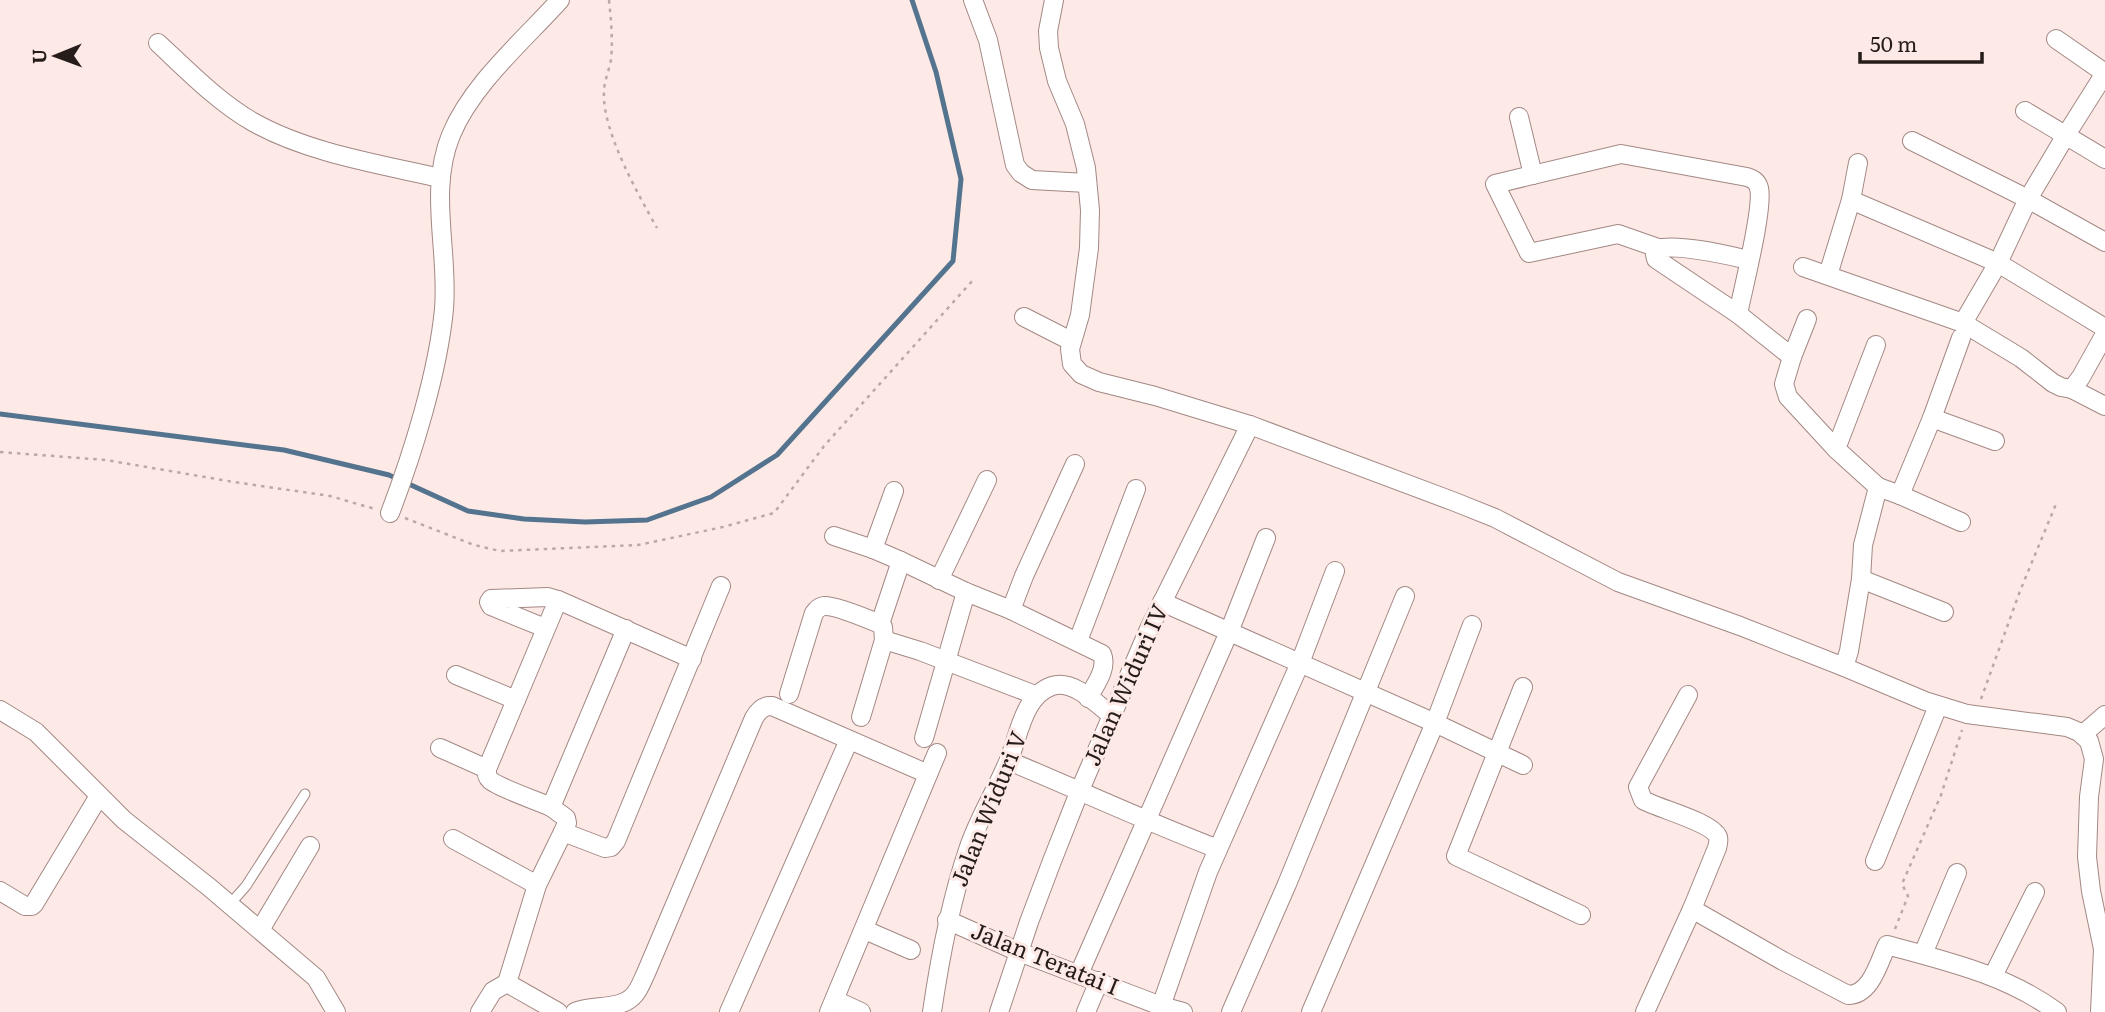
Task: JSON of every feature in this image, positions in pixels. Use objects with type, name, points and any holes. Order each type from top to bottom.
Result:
[{"type":"street","points":[[391,510],[421,419],[444,309],[440,178],[444,153],[452,132],[472,99],[560,0]]},
{"type":"street","points":[[973,0],[988,40],[1015,165],[1032,180],[1087,183]]},
{"type":"street","points":[[1054,0],[1048,31],[1049,48],[1056,81],[1075,124],[1086,168],[1090,210],[1089,248],[1080,315],[1071,341],[1070,357],[1075,370],[1087,377],[1250,425],[1332,454],[1495,518],[1618,582],[1844,667],[1938,706],[1971,714],[2067,727],[2083,734],[2089,741],[2094,758],[2089,797],[2087,857],[2103,949],[2099,1012]]},
{"type":"street","points":[[1900,495],[1932,418],[1962,331],[2028,199],[2105,73],[2056,39]]},
{"type":"street","points":[[158,43],[229,106],[263,127],[333,153],[440,178]]},
{"type":"street","points":[[2025,111],[2105,159]]},
{"type":"street","points":[[1519,117],[1533,175]]},
{"type":"street","points":[[1912,141],[2028,199],[2105,242]]},
{"type":"street","points":[[1738,314],[1749,260],[1758,212],[1760,191],[1757,183],[1747,177],[1621,154],[1495,184],[1530,253],[1618,234],[1658,248],[1686,249],[1749,260]]},
{"type":"street","points":[[1828,275],[1851,200],[1858,163]]},
{"type":"street","points":[[1851,200],[1998,263],[2105,328]]},
{"type":"street","points":[[1658,248],[1656,259],[1738,314],[1792,357]]},
{"type":"street","points":[[1803,267],[1828,275],[2021,358],[2053,383],[2105,406]]},
{"type":"street","points":[[1024,317],[1071,341]]},
{"type":"street","points":[[1807,319],[1784,384],[1788,397],[1836,449],[1878,487],[1961,522]]},
{"type":"street","points":[[2072,390],[2105,334]]},
{"type":"street","points":[[1836,449],[1876,345]]},
{"type":"street","points":[[1932,418],[1995,441]]},
{"type":"street","name":"Jalan Widuri IV","points":[[999,1012],[1029,922],[1080,790],[1162,602],[1250,425]]},
{"type":"street","points":[[1012,610],[1024,576],[1075,464]]},
{"type":"street","points":[[939,580],[987,480]]},
{"type":"street","points":[[1844,667],[1861,579],[1863,545],[1878,487]]},
{"type":"street","points":[[1078,641],[1136,489]]},
{"type":"street","points":[[873,549],[894,492]]},
{"type":"street","points":[[834,536],[901,561],[966,592],[1012,610],[1102,654],[1103,668],[1088,698]]},
{"type":"street","points":[[1079,974],[1229,632],[1266,538]]},
{"type":"street","points":[[861,717],[901,561]]},
{"type":"street","points":[[1160,1009],[1208,872],[1300,663],[1335,571]]},
{"type":"street","points":[[1861,579],[1944,612]]},
{"type":"street","points":[[563,832],[605,848],[611,847],[616,841],[721,586]]},
{"type":"street","points":[[924,737],[966,592]]},
{"type":"street","points":[[1231,1012],[1287,884],[1405,596]]},
{"type":"street","points":[[545,628],[491,606],[489,602],[491,599],[548,597],[692,659]]},
{"type":"street","points":[[481,1012],[493,991],[507,984],[537,885],[567,823],[566,818],[551,807],[491,780],[487,775],[487,769],[558,600]]},
{"type":"street","points":[[1162,602],[1523,765]]},
{"type":"street","points":[[789,694],[814,613],[818,608],[830,607],[947,661],[1035,695],[1054,685],[1065,684],[1073,687],[1112,716]]},
{"type":"street","points":[[1311,1012],[1435,723],[1472,625]]},
{"type":"street","points":[[551,807],[626,629]]},
{"type":"street","points":[[456,675],[516,700]]},
{"type":"street","points":[[1523,687],[1456,856],[1581,915]]},
{"type":"street","name":"Jalan Widuri V","points":[[932,1012],[947,920],[969,847],[1009,761],[1035,695]]},
{"type":"street","points":[[1645,1012],[1692,909],[1718,841],[1717,836],[1703,825],[1643,800],[1639,787],[1688,695]]},
{"type":"street","points":[[575,1012],[584,1008],[621,1003],[635,993],[754,718],[760,710],[772,706],[928,774]]},
{"type":"street","points":[[1875,861],[1938,706]]},
{"type":"street","points":[[0,710],[36,732],[124,820],[230,904],[316,978],[336,1012]]},
{"type":"street","points":[[2083,734],[2105,715]]},
{"type":"street","points":[[729,1012],[849,740]]},
{"type":"street","points":[[440,748],[487,769]]},
{"type":"street","points":[[861,1012],[832,1006],[937,753]]},
{"type":"street","points":[[1009,761],[1146,821],[1218,849]]},
{"type":"street","points":[[0,891],[25,906],[32,906],[99,796]]},
{"type":"street","points":[[453,839],[537,885]]},
{"type":"street","points":[[260,930],[310,846]]},
{"type":"street","points":[[1923,954],[1957,873]]},
{"type":"street","points":[[1993,976],[2035,892]]},
{"type":"street","points":[[1692,909],[1848,995],[1864,990],[1887,945],[1993,976],[2057,1012]]},
{"type":"street","name":"Jalan Teratai I","points":[[947,920],[1019,952],[1099,981],[1160,1009],[1183,1012]]},
{"type":"street","points":[[864,930],[911,950]]},
{"type":"street","points":[[1086,1012],[1099,981]]},
{"type":"street","points":[[507,984],[558,1012]]},
{"type":"lane","points":[[230,904],[246,886],[304,794]]},
{"type":"path","points":[[609,0],[613,33],[611,61],[603,93],[610,133],[657,228]]},
{"type":"path","points":[[0,452],[106,460],[352,501],[391,510],[474,545],[500,551],[638,545],[774,513],[824,446],[974,279]]},
{"type":"path","points":[[1887,945],[1908,896],[1902,884],[1941,795],[1971,714],[1997,658],[2020,591],[2056,504]]},
{"type":"waterway","points":[[0,414],[284,450],[389,475],[468,511],[524,519],[585,522],[647,520],[711,497],[777,455],[953,261],[961,179],[936,72],[912,0]]}]
